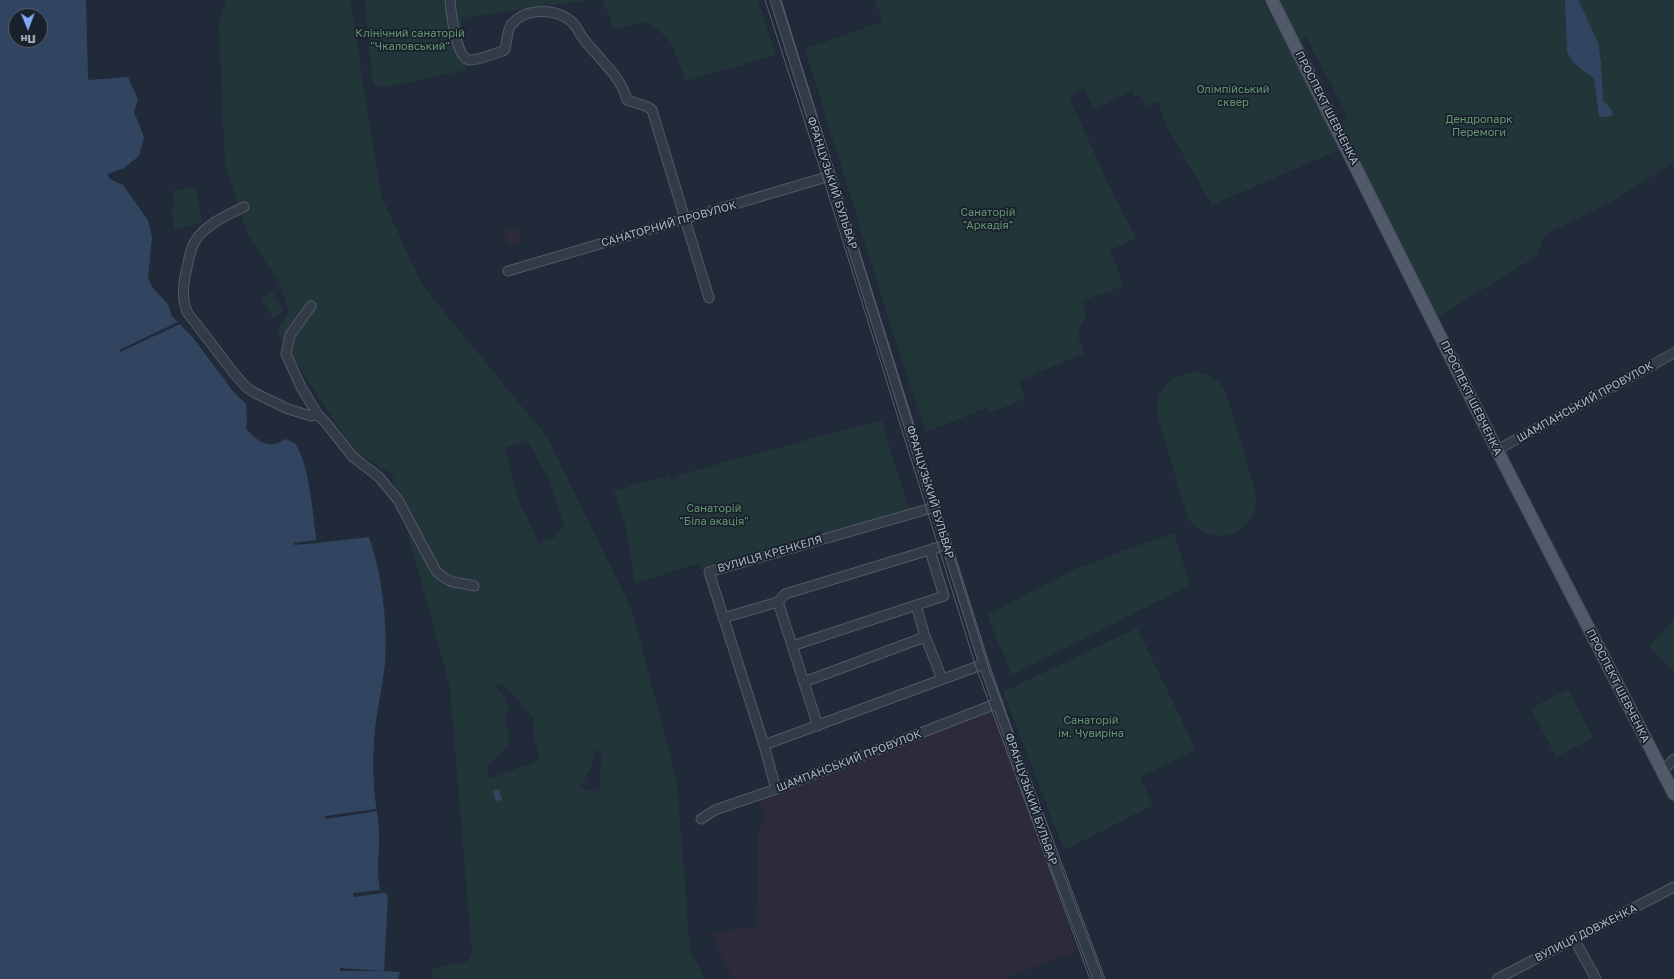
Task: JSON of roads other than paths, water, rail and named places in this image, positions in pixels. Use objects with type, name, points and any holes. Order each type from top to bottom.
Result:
[{"type":"main road","name":"ПРОСПЕКТ ШЕВЧЕНКА","points":[[1272,0],[1497,450],[1674,794]]},
{"type":"street","points":[[450,0],[456,40],[462,56],[466,59],[473,60],[503,51],[505,49],[510,27],[514,22],[530,14],[547,12],[560,15],[574,24],[583,39],[615,75],[623,88],[626,100],[631,103],[648,107],[652,110],[709,298]]},
{"type":"street","name":"ФРАНЦУЗЬКИЙ БУЛЬВАР","points":[[775,0],[984,664],[1038,820],[1098,979]]},
{"type":"street","name":"САНАТОРНИЙ ПРОВУЛОК","points":[[508,271],[830,176]]},
{"type":"street","points":[[244,208],[221,218],[200,235],[195,242],[183,287],[187,312],[246,387],[288,409],[311,416],[318,415]]},
{"type":"street","points":[[311,306],[290,335],[286,354],[301,387],[318,415],[353,457],[379,477],[398,500],[436,571],[446,580],[457,584],[474,586]]},
{"type":"street","name":"ШАМПАНСЬКИЙ ПРОВУЛОК","points":[[1497,450],[1674,353]]},
{"type":"street","name":"ВУЛИЦЯ КРЕНКЕЛЯ","points":[[776,789],[764,745],[709,572],[935,506]]},
{"type":"street","points":[[723,618],[778,602],[785,594],[946,545]]},
{"type":"street","points":[[792,646],[944,596],[931,554],[934,548]]},
{"type":"street","points":[[778,602],[818,726]]},
{"type":"street","points":[[916,605],[924,636],[942,679]]},
{"type":"street","points":[[804,682],[924,636]]},
{"type":"street","points":[[764,745],[984,664]]},
{"type":"street","name":"ШАМПАНСЬКИЙ ПРОВУЛОК","points":[[701,819],[715,810],[776,789],[998,703]]},
{"type":"street","points":[[1663,771],[1674,759]]},
{"type":"street","name":"ВУЛИЦЯ ДОВЖЕНКА","points":[[1497,979],[1674,887]]},
{"type":"street","points":[[1574,938],[1596,979]]},
{"type":"water","points":[[0,0],[86,0],[88,80],[128,77],[138,99],[134,112],[144,137],[139,156],[124,168],[108,174],[108,176],[110,179],[123,185],[148,220],[152,238],[148,277],[152,287],[168,304],[172,316],[194,339],[232,390],[246,404],[246,428],[251,434],[258,440],[270,444],[275,444],[286,439],[296,445],[301,454],[308,479],[317,543],[369,537],[374,551],[381,583],[386,632],[385,663],[374,736],[373,758],[374,787],[379,829],[379,882],[380,890],[388,895],[384,971],[400,972],[398,979],[0,979]]},
{"type":"water","points":[[1565,0],[1578,0],[1598,42],[1603,100],[1613,111],[1612,116],[1599,116],[1594,79],[1574,63],[1567,52]]},
{"type":"water","points":[[499,789],[502,800],[496,801],[493,791]]},
{"type":"tram line","points":[[765,0],[825,184],[976,667],[1090,979]]},
{"type":"tram line","points":[[781,0],[989,669],[1105,979]]},
{"type":"park label","name":"Клінічний санаторій \"Чкаловський\"","points":[[410,40]]},
{"type":"park label","name":"Олімпійський сквер","points":[[1233,96]]},
{"type":"park label","name":"Дендропарк Перемоги","points":[[1479,126]]},
{"type":"park label","name":"Санаторій \"Аркадія\"","points":[[988,219]]},
{"type":"park label","name":"Санаторій \"Біла акація\"","points":[[714,515]]},
{"type":"park label","name":"Санаторій ім. Чувиріна","points":[[1091,727]]}]
